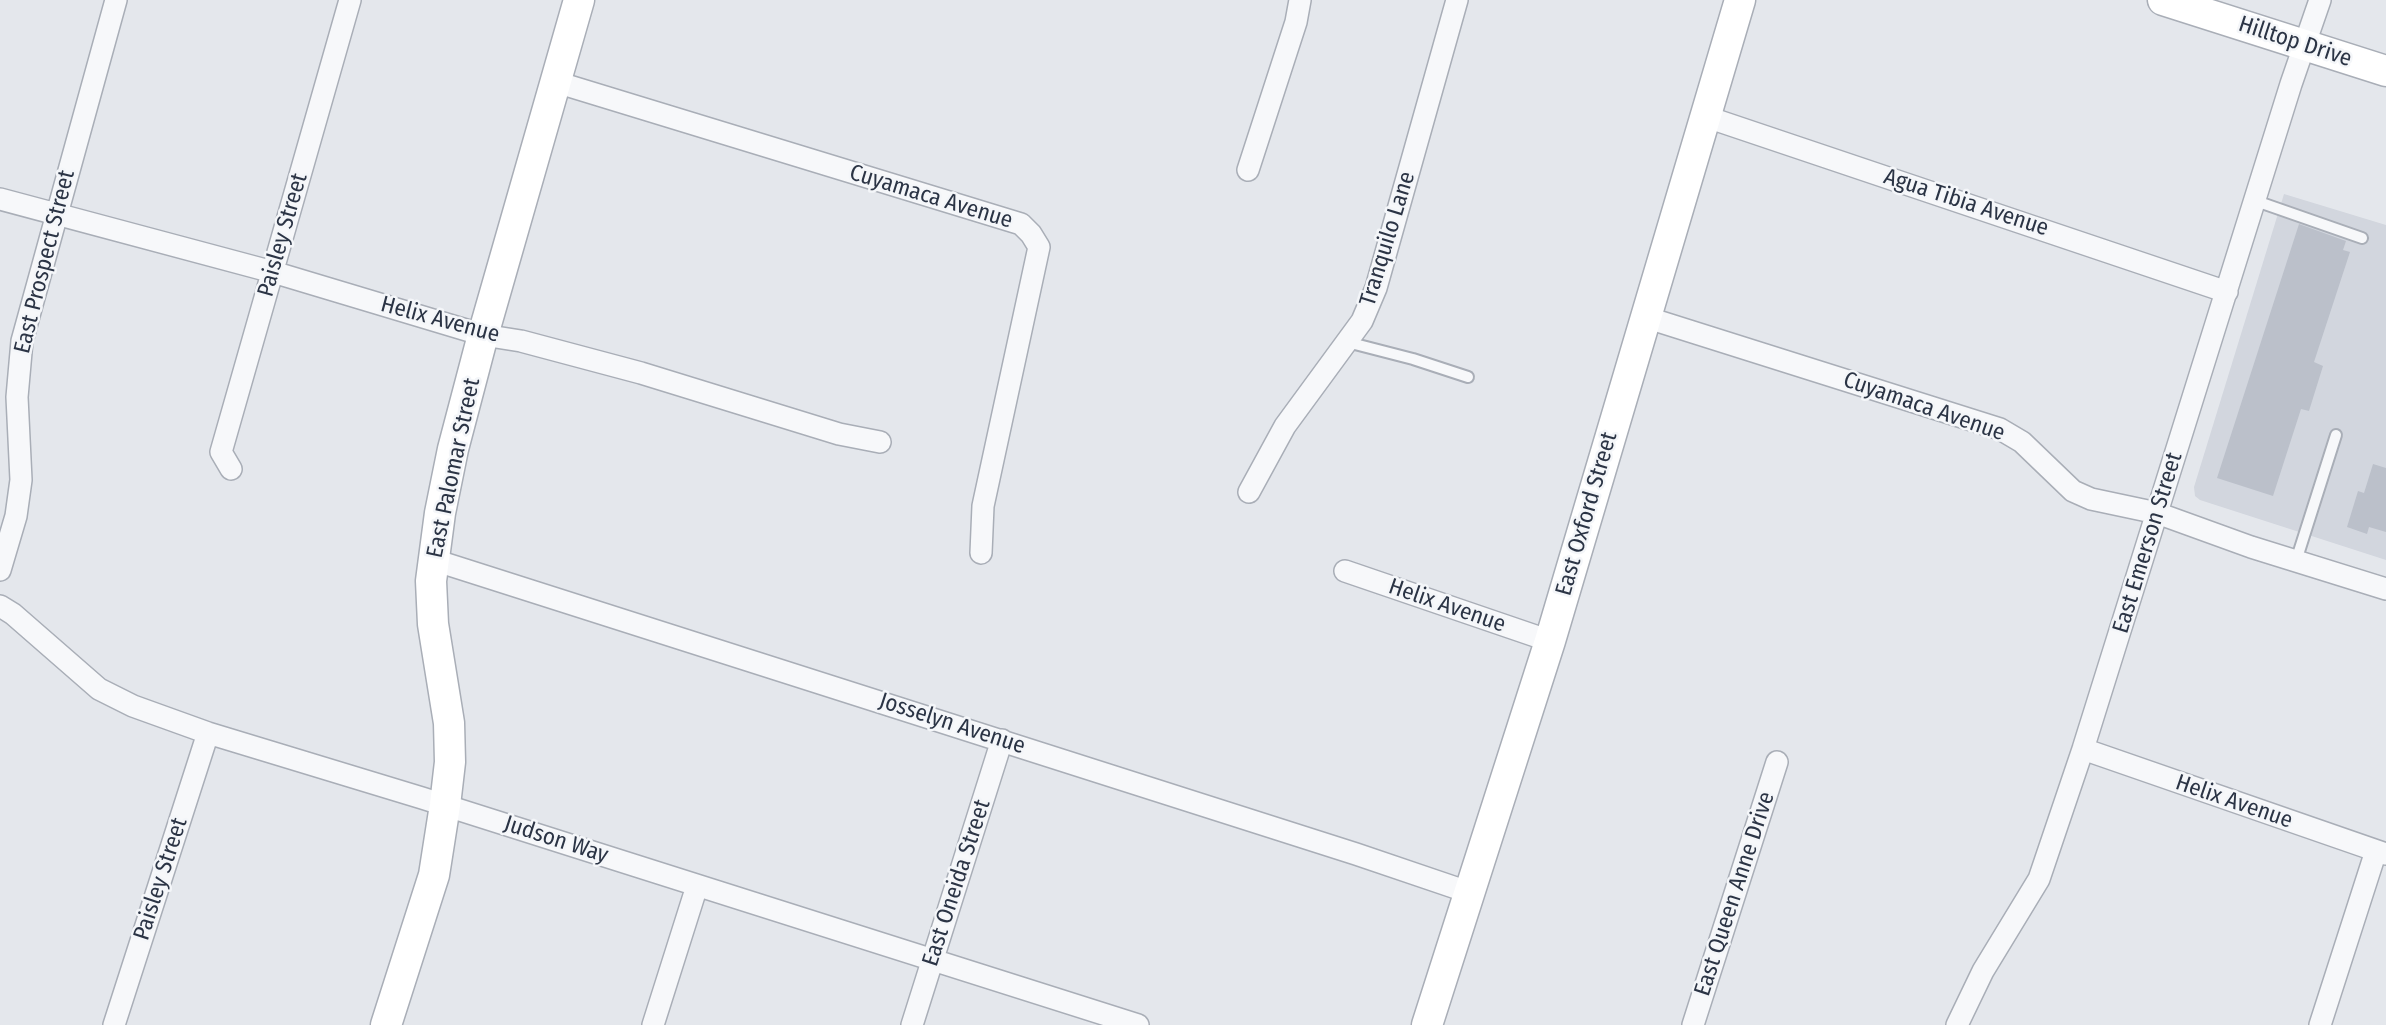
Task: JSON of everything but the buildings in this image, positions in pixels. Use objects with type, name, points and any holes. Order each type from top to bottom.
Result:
[{"type":"main road","name":"East Palomar Street","points":[[386,1025],[435,875],[450,762],[449,723],[433,624],[431,581],[440,513],[453,449],[483,335],[579,0]]},
{"type":"main road","name":"East Oxford Street","points":[[1427,1025],[1550,641],[1740,0]]},
{"type":"main road","name":"Hilltop Drive","points":[[2163,0],[2386,71]]},
{"type":"street","name":"East Prospect Street","points":[[0,570],[16,516],[21,480],[17,397],[22,341],[116,0]]},
{"type":"street","name":"Paisley Street","points":[[231,469],[221,452],[350,0]]},
{"type":"street","points":[[1248,170],[1296,22],[1300,0]]},
{"type":"street","name":"Tranquilo Lane","points":[[1249,492],[1285,426],[1362,321],[1376,288],[1457,0]]},
{"type":"street","name":"East Emerson Street","points":[[1957,1025],[1983,971],[2039,879],[2083,749],[2320,0]]},
{"type":"street","name":"Cuyamaca Avenue","points":[[556,82],[1021,224],[1031,234],[1040,247],[983,506],[981,553]]},
{"type":"street","name":"Agua Tibia Avenue","points":[[1704,116],[2227,292]]},
{"type":"street","name":"Helix Avenue","points":[[0,199],[272,272],[483,335],[520,341],[641,373],[815,427],[880,442]]},
{"type":"street","name":"Cuyamaca Avenue","points":[[1645,317],[2000,429],[2022,442],[2073,492],[2091,499],[2157,513],[2386,589]]},
{"type":"street","name":"Josselyn Avenue","points":[[434,560],[1002,740],[1468,892]]},
{"type":"street","name":"Helix Avenue","points":[[1345,571],[1550,641]]},
{"type":"street","name":"Judson Way","points":[[0,606],[13,614],[99,690],[133,706],[208,733],[445,805],[1138,1025]]},
{"type":"street","name":"Paisley Street","points":[[114,1025],[208,733]]},
{"type":"street","name":"East Oneida Street","points":[[912,1025],[1002,740]]},
{"type":"street","name":"Helix Avenue","points":[[2083,749],[2381,852]]},
{"type":"street","name":"East Queen Anne Drive","points":[[1692,1025],[1777,762]]},
{"type":"street","points":[[2320,1025],[2381,852]]},
{"type":"street","points":[[653,1025],[697,886]]},
{"type":"lane","points":[[2256,201],[2362,238]]},
{"type":"lane","points":[[1347,342],[1468,377]]},
{"type":"lane","points":[[2296,561],[2336,435]]},
{"type":"shaded area","points":[[2284,194],[2386,225],[2386,560],[2200,500],[2195,496],[2194,487]]}]
